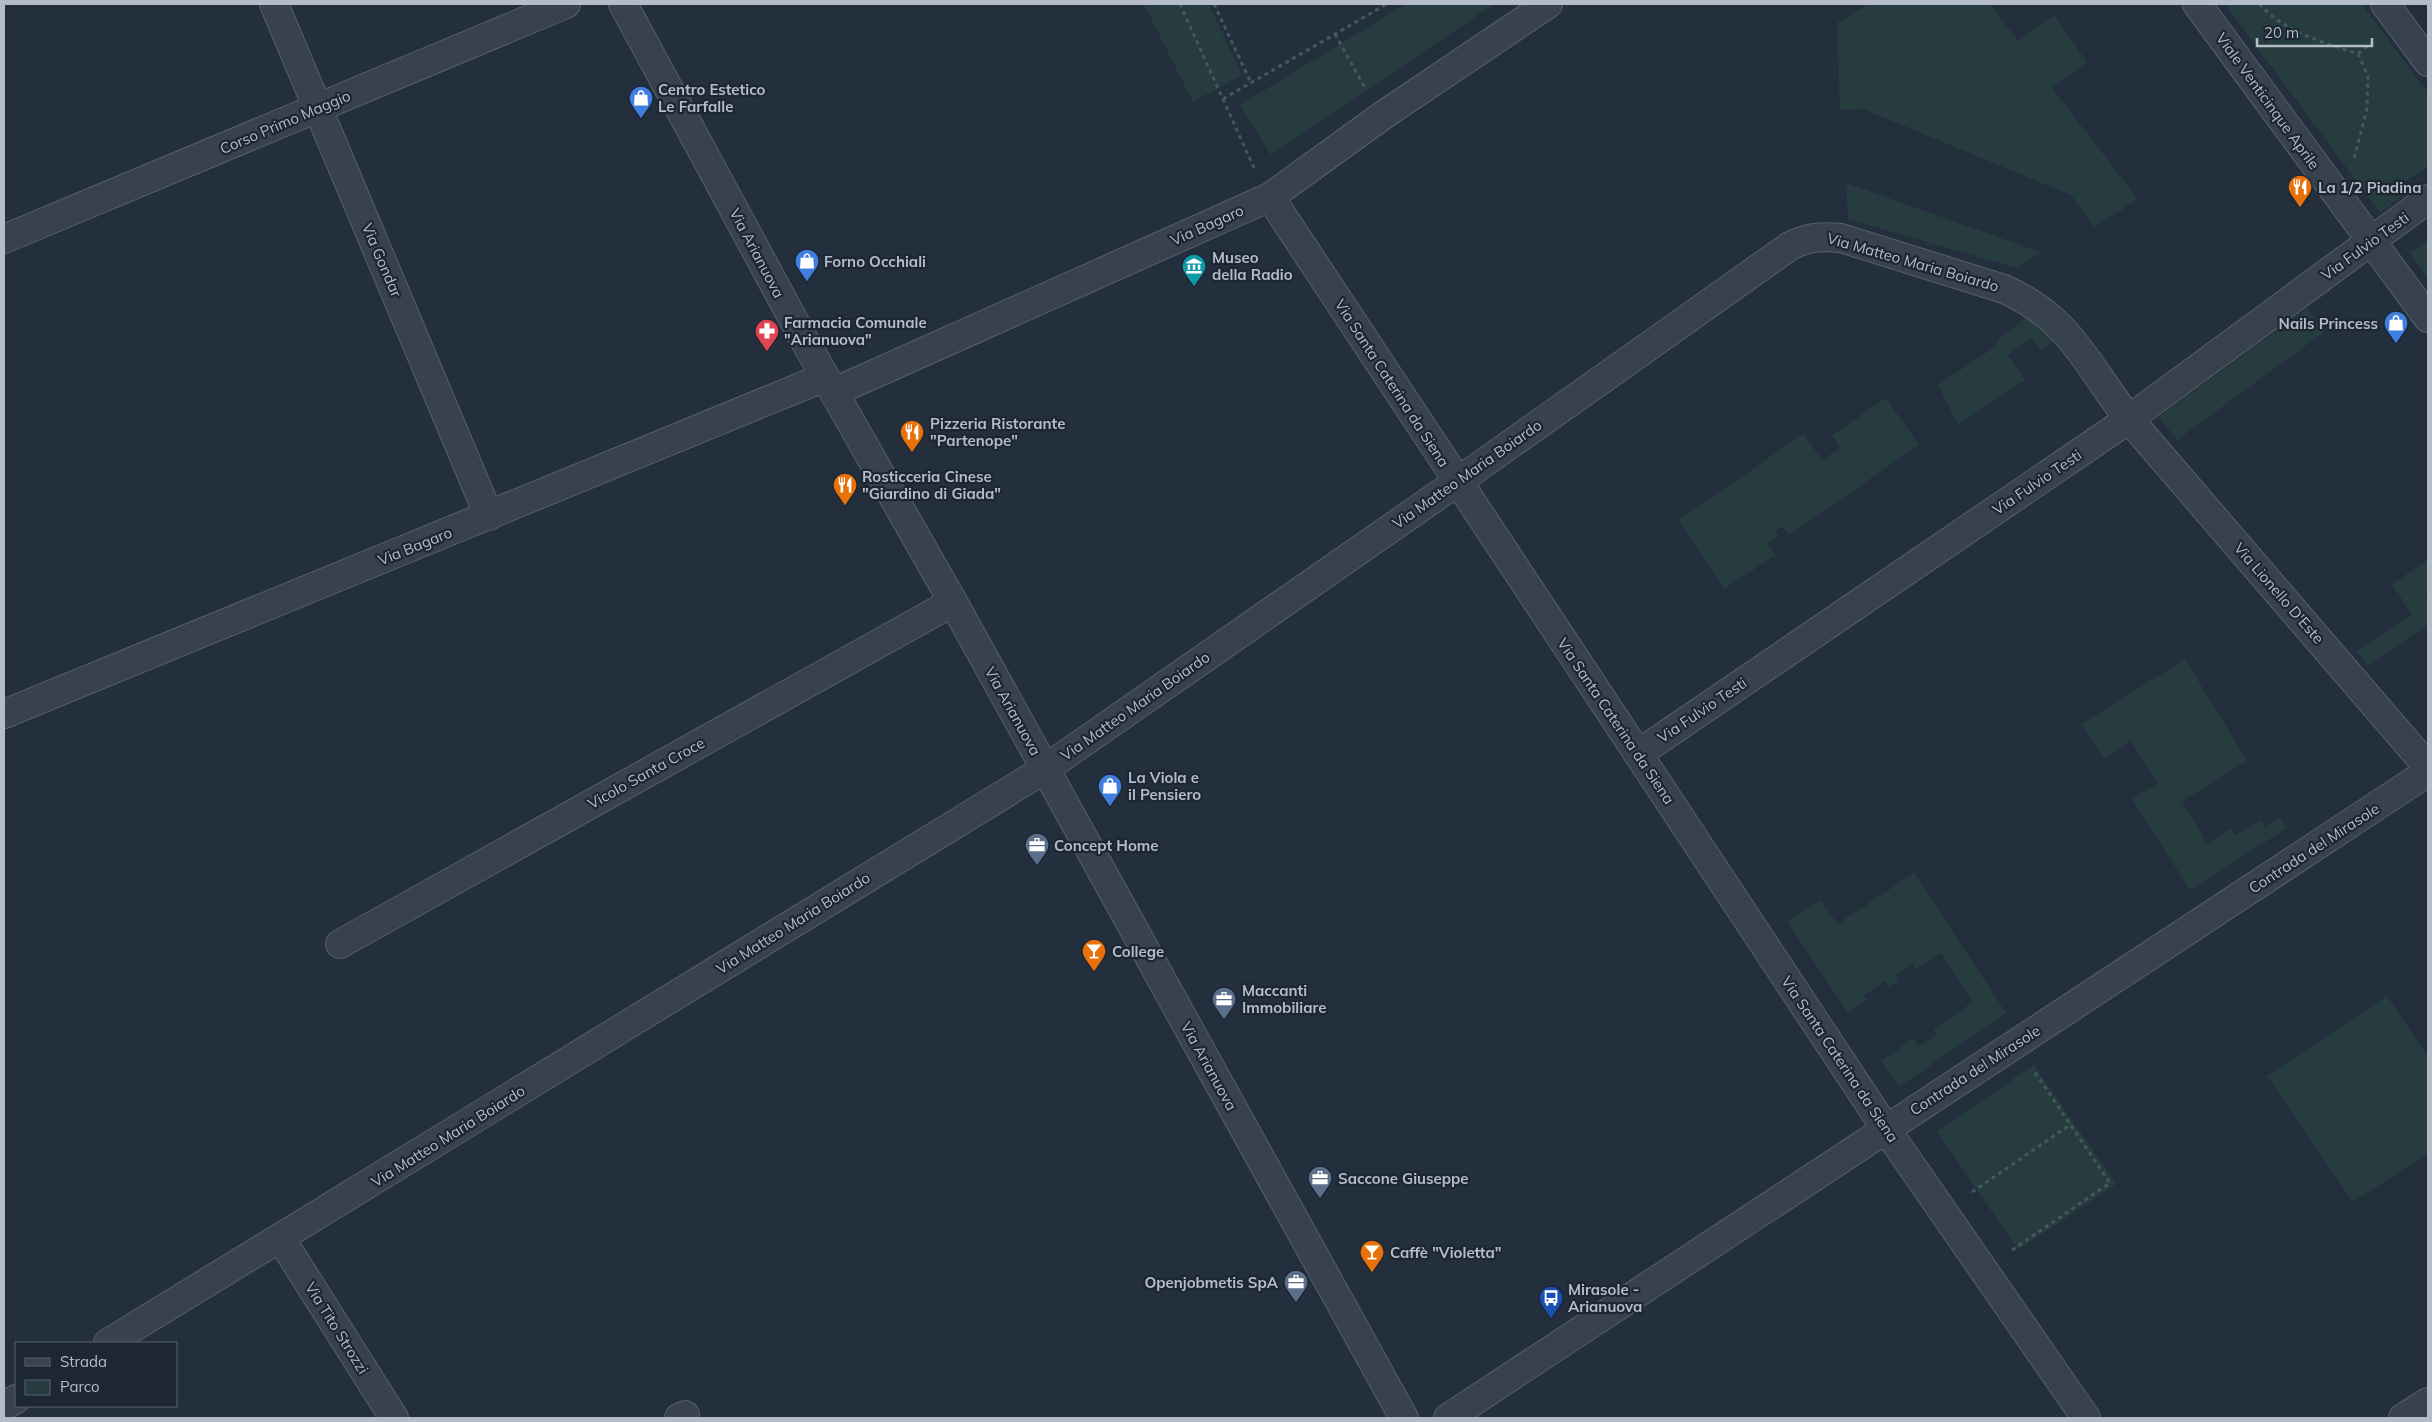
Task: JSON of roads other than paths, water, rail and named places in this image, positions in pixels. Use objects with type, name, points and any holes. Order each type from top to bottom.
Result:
[{"type":"street","name":"Via Gondar","points":[[274,4],[489,516]]},
{"type":"street","name":"Corso Primo Maggio","points":[[4,239],[566,4]]},
{"type":"street","name":"Via Arianuova","points":[[623,4],[830,384],[953,602],[1404,1418]]},
{"type":"street","name":"Via Bagaro","points":[[4,714],[489,516],[830,384],[1270,197],[1382,116],[1548,4]]},
{"type":"street","name":"Viale Venticinque Aprile","points":[[2197,4],[2428,318]]},
{"type":"street","points":[[2385,4],[2428,62]]},
{"type":"street","name":"Via Santa Caterina da Siena","points":[[1270,197],[1886,1129],[2086,1418]]},
{"type":"street","name":"Via Fulvio Testi","points":[[1638,754],[2129,419],[2428,199]]},
{"type":"street","name":"Via Matteo Maria Boiardo","points":[[110,1342],[281,1239],[1045,768],[1457,482],[1790,246],[1819,235],[1841,238],[2004,288],[2026,298],[2043,309],[2082,350],[2129,419]]},
{"type":"street","name":"Via Lionello D'Este","points":[[2129,419],[2428,767]]},
{"type":"street","name":"Vicolo Santa Croce","points":[[340,944],[953,602]]},
{"type":"street","name":"Contrada del Mirasole","points":[[1448,1418],[2428,772]]},
{"type":"street","name":"Via Tito Strozzi","points":[[281,1239],[394,1418]]},
{"type":"street","points":[[4,1406],[15,1400]]},
{"type":"street","points":[[2403,1418],[2428,1402]]},
{"type":"place","name":"Centro Estetico Le Farfalle","points":[[641,119]]},
{"type":"place","name":"La 1/2 Piadina","points":[[2300,208]]},
{"type":"place","name":"Forno Occhiali","points":[[807,282]]},
{"type":"place","name":"Museo della Radio","points":[[1194,287]]},
{"type":"place","name":"Nails Princess","points":[[2396,344]]},
{"type":"place","name":"Farmacia Comunale \"Arianuova\"","points":[[767,352]]},
{"type":"place","name":"Pizzeria Ristorante \"Partenope\"","points":[[912,453]]},
{"type":"place","name":"Rosticceria Cinese \"Giardino di Giada\"","points":[[845,506]]},
{"type":"place","name":"La Viola e il Pensiero","points":[[1110,807]]},
{"type":"place","name":"Concept Home","points":[[1037,866]]},
{"type":"place","name":"College","points":[[1094,972]]},
{"type":"place","name":"Maccanti Immobiliare","points":[[1224,1020]]},
{"type":"place","name":"Saccone Giuseppe","points":[[1320,1199]]},
{"type":"place","name":"Caffè \"Violetta\"","points":[[1372,1273]]},
{"type":"place","name":"Openjobmetis SpA","points":[[1296,1303]]},
{"type":"place","name":"Mirasole - Arianuova","points":[[1551,1319]]}]
